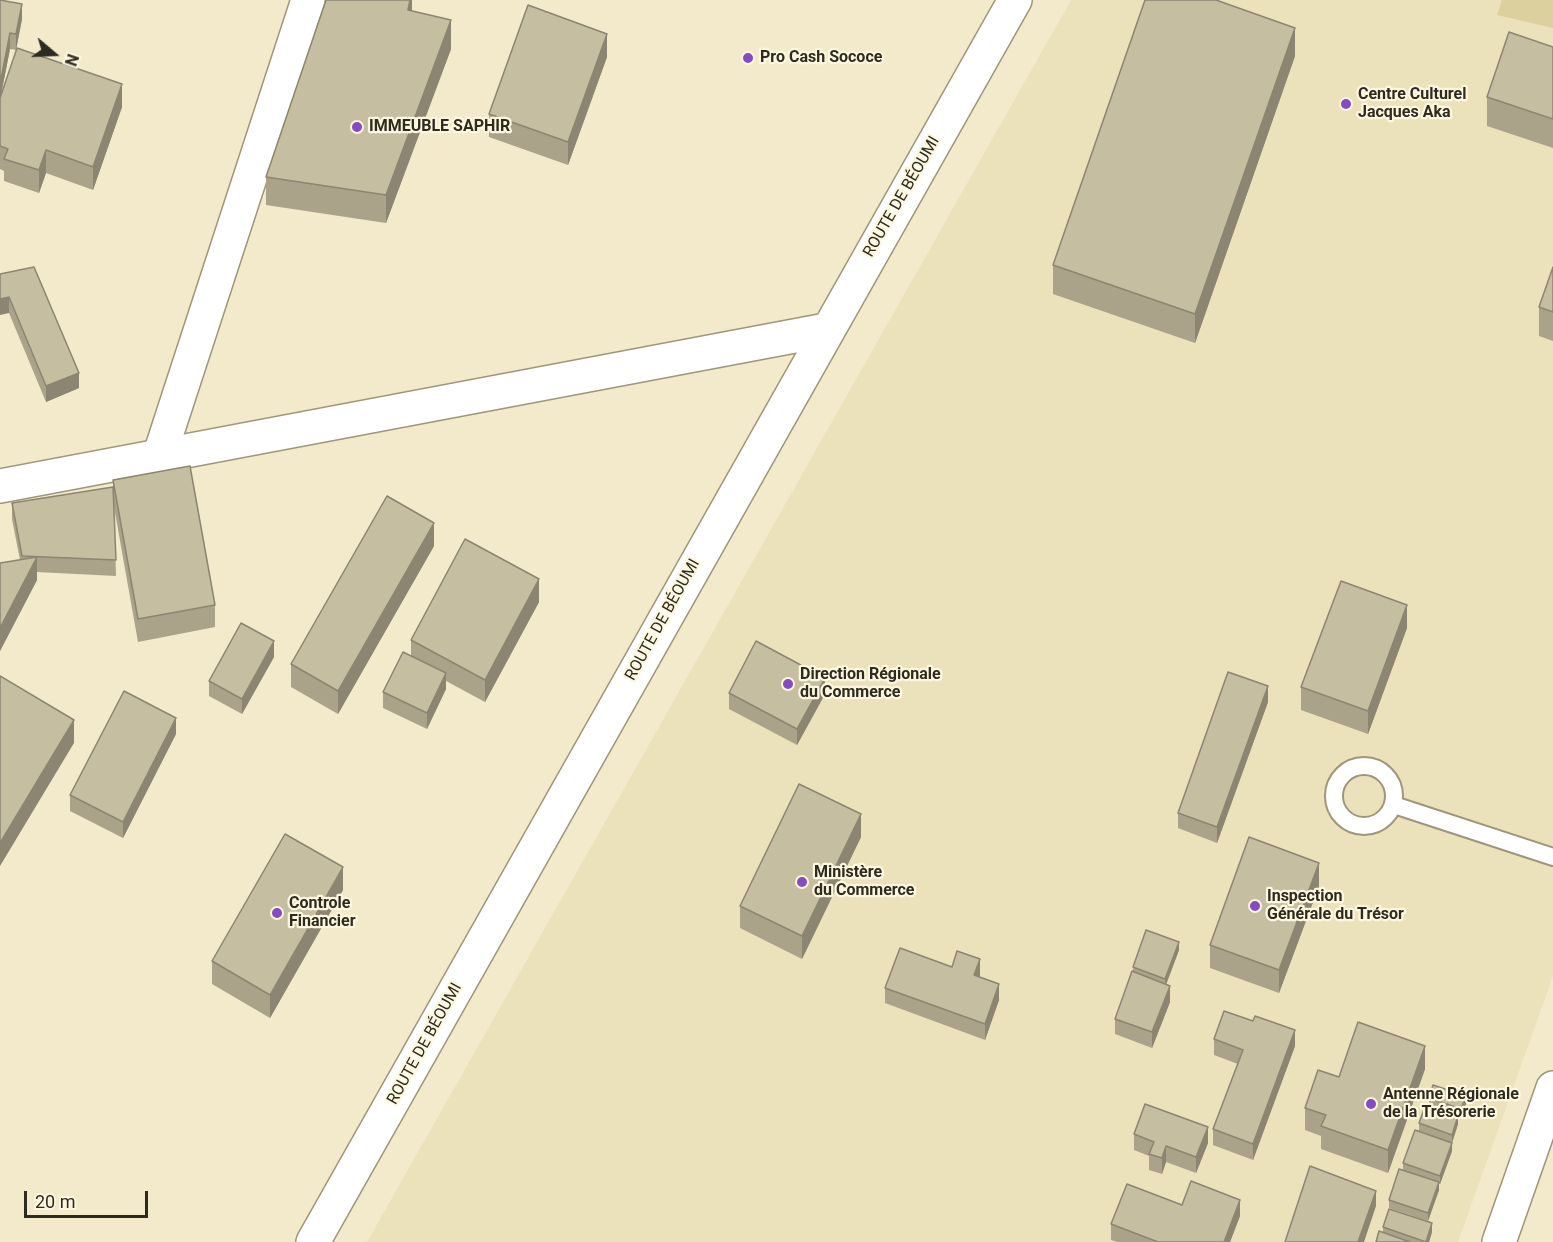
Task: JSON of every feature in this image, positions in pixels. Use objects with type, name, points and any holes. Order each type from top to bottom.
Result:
[{"type":"street","points":[[159,457],[308,0]]},
{"type":"street","name":"ROUTE DE BÉOUMI","points":[[313,1242],[826,330],[1015,0]]},
{"type":"street","points":[[0,486],[826,330]]},
{"type":"street","points":[[1499,1242],[1553,1088]]},
{"type":"lane","points":[[1394,805],[1553,857]]},
{"type":"shaded area","points":[[1071,0],[1553,0],[1553,976],[1458,1242],[367,1242]]},
{"type":"shaded area","points":[[1502,0],[1553,0],[1553,28],[1497,15]]},
{"type":"building","points":[[0,0],[22,4],[16,34],[10,33],[0,84]]},
{"type":"building","name":"IMMEUBLE SAPHIR","points":[[326,0],[410,0],[408,10],[451,20],[386,195],[266,177]]},
{"type":"building","points":[[1145,0],[1216,0],[1295,28],[1195,314],[1053,265]]},
{"type":"building","points":[[528,5],[607,34],[568,142],[489,114]]},
{"type":"building","points":[[1509,32],[1553,47],[1553,119],[1487,97]]},
{"type":"building","points":[[17,48],[122,84],[93,167],[46,150],[39,170],[4,159],[8,149],[0,146],[0,98]]},
{"type":"building","points":[[34,267],[79,373],[46,386],[9,297],[0,299],[0,274]]},
{"type":"building","points":[[1553,267],[1553,312],[1539,307]]},
{"type":"building","points":[[190,466],[215,605],[138,619],[113,480]]},
{"type":"building","points":[[113,487],[116,560],[22,556],[12,503]]},
{"type":"building","points":[[387,496],[434,523],[338,691],[291,664]]},
{"type":"building","points":[[465,539],[539,579],[485,680],[411,640]]},
{"type":"building","points":[[37,557],[0,628],[0,563]]},
{"type":"building","points":[[1341,581],[1407,605],[1368,711],[1301,687]]},
{"type":"building","points":[[241,623],[274,641],[242,699],[209,681]]},
{"type":"building","points":[[756,641],[825,678],[797,729],[729,693]]},
{"type":"building","points":[[403,652],[446,673],[427,713],[383,692]]},
{"type":"building","points":[[1228,672],[1268,686],[1217,827],[1178,813]]},
{"type":"building","points":[[0,676],[74,720],[0,843]]},
{"type":"building","points":[[124,691],[176,718],[123,822],[70,795]]},
{"type":"building","points":[[799,784],[861,814],[802,936],[740,906]]},
{"type":"building","points":[[285,834],[343,867],[270,995],[212,961]]},
{"type":"building","points":[[1249,837],[1319,863],[1279,970],[1210,945]]},
{"type":"building","points":[[1146,930],[1179,942],[1165,979],[1133,967]]},
{"type":"building","points":[[900,948],[952,967],[957,951],[980,959],[974,975],[999,984],[985,1024],[885,988]]},
{"type":"building","points":[[1132,971],[1170,986],[1152,1032],[1115,1019]]},
{"type":"building","points":[[1224,1011],[1253,1021],[1255,1016],[1295,1030],[1253,1144],[1213,1129],[1243,1050],[1214,1039]]},
{"type":"building","points":[[1358,1022],[1425,1046],[1388,1150],[1321,1126],[1326,1115],[1305,1108],[1318,1070],[1339,1077]]},
{"type":"building","points":[[1433,1085],[1466,1096],[1461,1109],[1429,1098]]},
{"type":"building","points":[[1145,1104],[1208,1127],[1196,1157],[1166,1146],[1162,1158],[1149,1154],[1154,1142],[1134,1134]]},
{"type":"building","points":[[1426,1104],[1458,1116],[1452,1135],[1419,1123]]},
{"type":"building","points":[[1415,1130],[1452,1143],[1440,1176],[1403,1163]]},
{"type":"building","points":[[1310,1166],[1376,1191],[1358,1242],[1285,1242]]},
{"type":"building","points":[[1399,1169],[1439,1182],[1428,1213],[1389,1200]]},
{"type":"building","points":[[1191,1181],[1240,1200],[1224,1242],[1158,1242],[1111,1224],[1127,1184],[1182,1205]]},
{"type":"building","points":[[1389,1209],[1432,1223],[1426,1242],[1383,1227]]},
{"type":"building","points":[[1379,1231],[1410,1242],[1376,1242]]},
{"type":"place","name":"Pro Cash Sococe","points":[[748,58]]},
{"type":"place","name":"Centre Culturel Jacques Aka","points":[[1346,104]]},
{"type":"place","name":"IMMEUBLE SAPHIR","points":[[357,127]]},
{"type":"place","name":"Direction Régionale du Commerce","points":[[788,684]]},
{"type":"place","name":"Ministère du Commerce","points":[[802,882]]},
{"type":"place","name":"Inspection Générale du Trésor","points":[[1255,906]]},
{"type":"place","name":"Controle Financier","points":[[277,913]]},
{"type":"place","name":"Antenne Régionale de la Trésorerie","points":[[1371,1104]]}]
